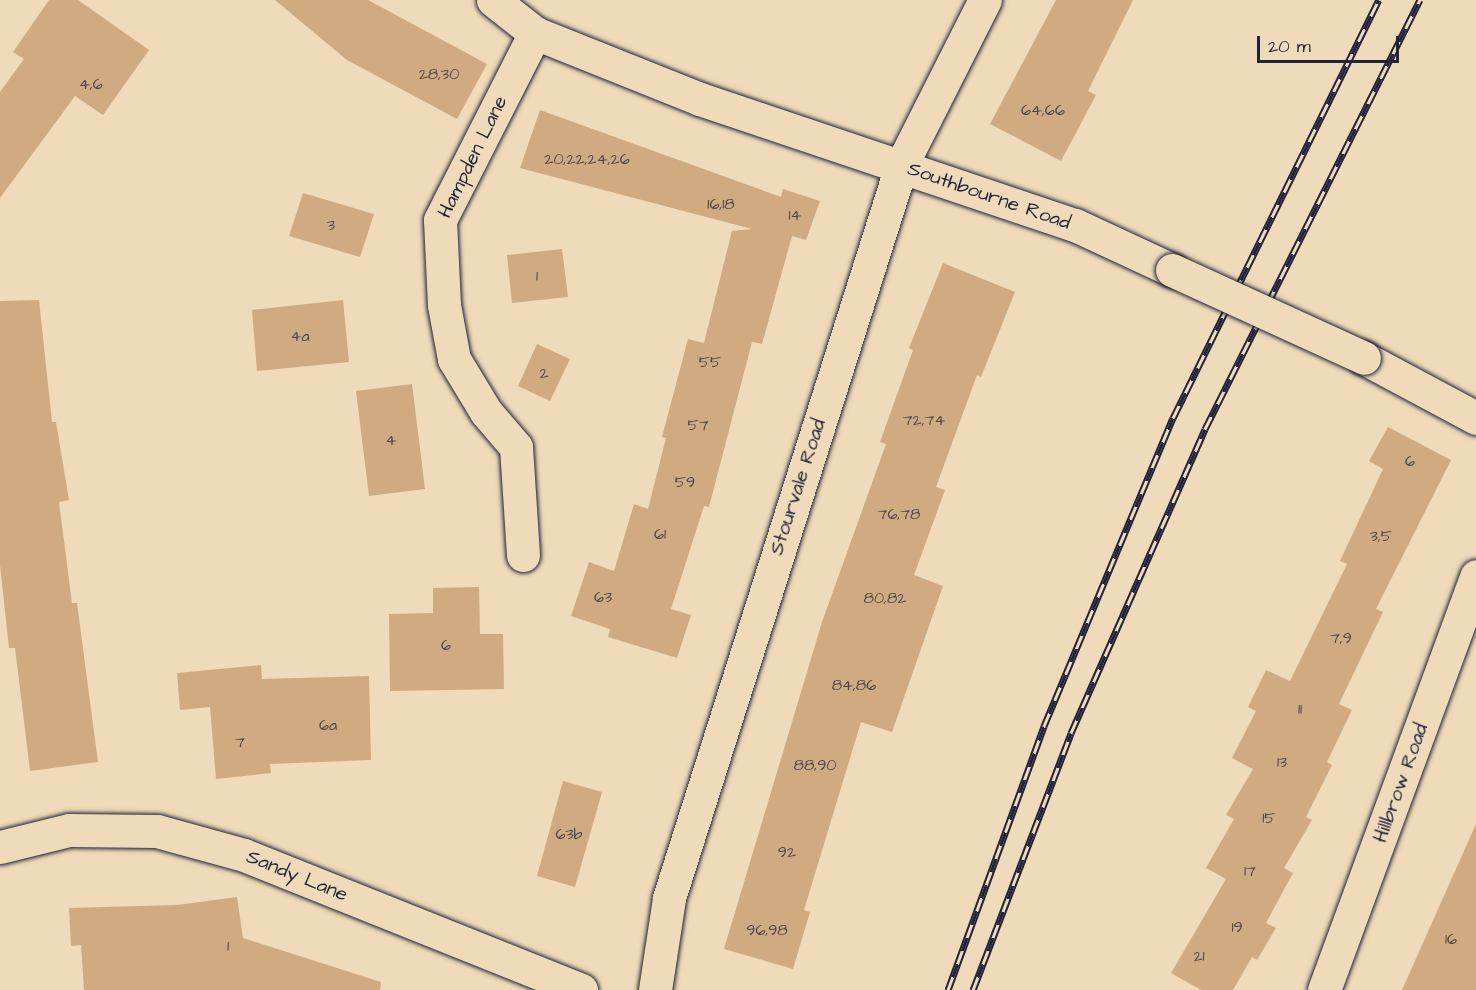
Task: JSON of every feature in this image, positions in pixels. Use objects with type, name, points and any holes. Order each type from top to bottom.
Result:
[{"type":"street","name":"Southbourne Road","points":[[493,0],[535,33],[700,99],[1074,225],[1364,358],[1476,418]]},
{"type":"street","name":"Stourvale Road","points":[[655,990],[669,898],[900,166],[985,0]]},
{"type":"street","name":"Hampden Lane","points":[[523,555],[516,447],[486,412],[454,359],[444,305],[440,220],[535,33]]},
{"type":"street","name":"Hillbrow Road","points":[[1324,990],[1476,576]]},
{"type":"street","name":"Sandy Lane","points":[[0,847],[69,830],[158,831],[244,855],[581,990]]},
{"type":"building","points":[[49,0],[78,0],[149,50],[103,115],[75,96],[0,198],[0,92],[24,59],[13,52]]},
{"type":"building","points":[[275,0],[368,0],[487,64],[457,119],[347,60]]},
{"type":"building","points":[[1056,0],[1133,0],[1088,91],[1096,95],[1061,161],[990,124]]},
{"type":"building","points":[[540,110],[781,197],[783,189],[820,201],[806,240],[792,236],[762,344],[752,342],[709,507],[704,506],[671,609],[691,615],[677,658],[608,637],[610,629],[571,616],[589,562],[614,571],[634,504],[648,509],[666,438],[662,437],[688,339],[704,343],[732,231],[752,229],[520,168]]},
{"type":"building","points":[[303,193],[374,214],[360,257],[289,236]]},
{"type":"building","points":[[562,249],[568,297],[512,303],[507,255]]},
{"type":"building","points":[[943,263],[1015,292],[981,377],[977,375],[936,487],[945,490],[914,575],[943,586],[892,732],[861,722],[804,910],[810,912],[793,969],[724,949],[822,622],[886,444],[880,442],[913,350],[909,348]]},
{"type":"building","points":[[39,300],[52,422],[56,422],[69,500],[59,502],[72,603],[77,603],[98,762],[30,771],[15,648],[9,648],[0,565],[0,301]]},
{"type":"building","points":[[343,300],[349,362],[257,371],[252,310]]},
{"type":"building","points":[[537,344],[570,359],[550,401],[518,386]]},
{"type":"building","points":[[412,384],[425,489],[369,496],[356,391]]},
{"type":"building","points":[[1388,427],[1451,460],[1376,609],[1383,612],[1339,704],[1352,710],[1327,762],[1332,765],[1306,817],[1312,820],[1284,868],[1293,873],[1266,923],[1276,928],[1257,960],[1252,957],[1233,990],[1201,990],[1171,973],[1226,879],[1206,868],[1234,819],[1226,815],[1253,769],[1232,758],[1256,711],[1248,707],[1266,670],[1290,681],[1347,564],[1340,561],[1383,469],[1369,461]]},
{"type":"building","points":[[479,587],[480,634],[503,634],[504,689],[390,691],[389,614],[433,613],[433,588]]},
{"type":"building","points":[[261,665],[262,679],[369,676],[371,760],[270,764],[271,773],[216,779],[210,707],[180,710],[177,673]]},
{"type":"building","points":[[563,781],[602,792],[575,887],[537,876]]},
{"type":"building","points":[[1476,824],[1476,990],[1402,990]]},
{"type":"building","points":[[237,897],[243,938],[381,982],[380,990],[84,990],[81,945],[71,946],[69,908],[177,905]]},
{"type":"railway","points":[[948,990],[1044,726],[1173,418],[1379,0]]},
{"type":"railway","points":[[973,990],[1071,733],[1205,429],[1420,0]]}]
